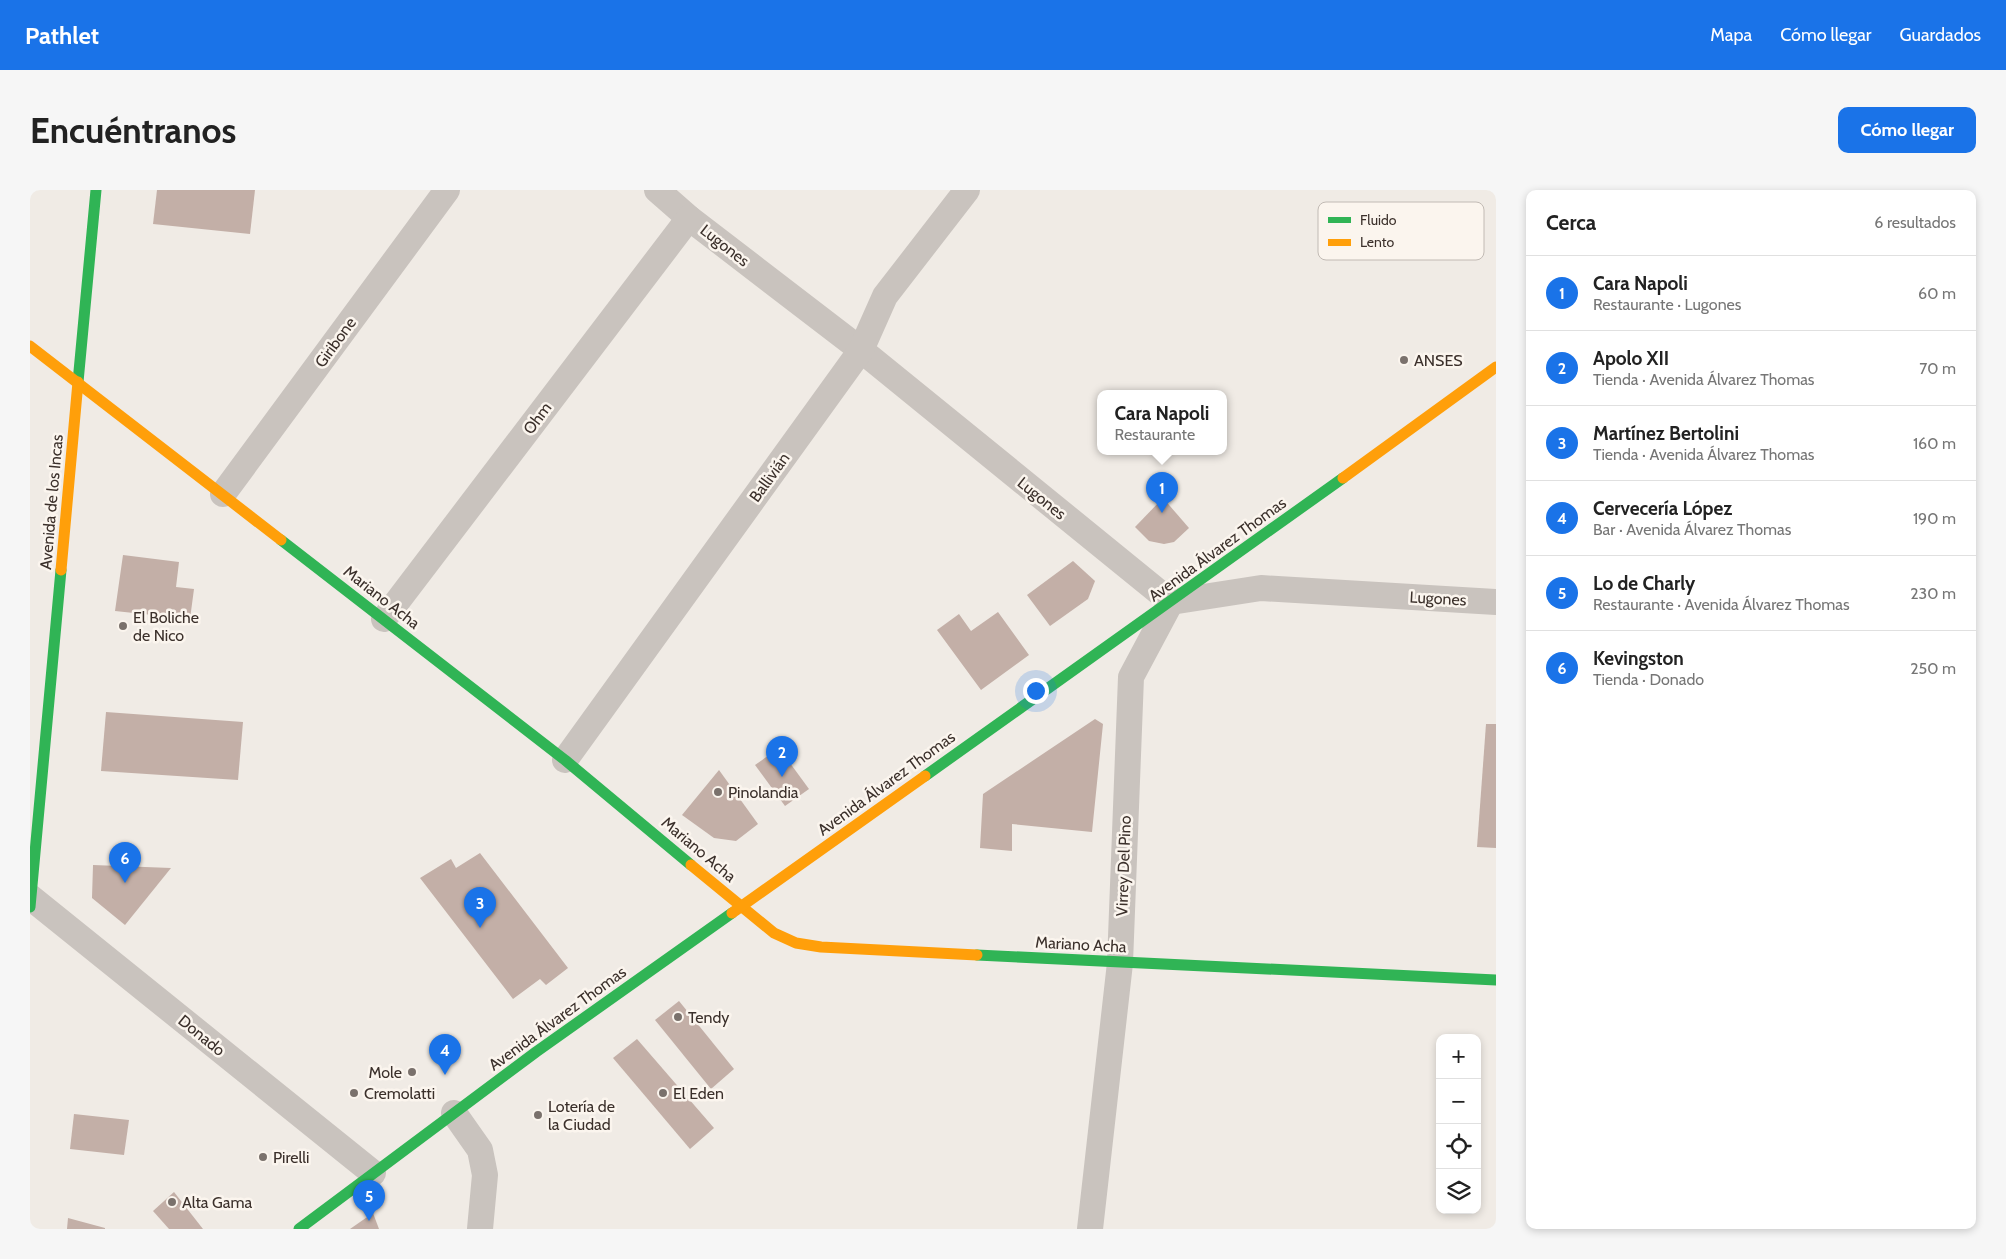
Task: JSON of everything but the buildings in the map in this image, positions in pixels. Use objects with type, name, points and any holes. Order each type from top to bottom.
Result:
[{"type":"main road","name":"Avenida de los Incas","points":[[30,900],[96,190]]},
{"type":"main road","name":"Mariano Acha","points":[[30,346],[565,760],[774,933],[796,944],[1120,963],[1496,980]]},
{"type":"main road","name":"Avenida Álvarez Thomas","points":[[299,1229],[536,1052],[1171,602],[1496,367]]},
{"type":"street","name":"Giribone","points":[[223,494],[447,190]]},
{"type":"street","name":"Lugones","points":[[657,190],[690,218],[861,350],[1171,602],[1260,588],[1496,602]]},
{"type":"street","name":"Ballivián","points":[[565,760],[861,350],[886,296],[967,190]]},
{"type":"street","name":"Ohm","points":[[384,619],[690,218]]},
{"type":"street","name":"Virrey Del Pino","points":[[1090,1229],[1120,963],[1131,677],[1171,602]]},
{"type":"street","name":"Donado","points":[[30,900],[373,1173]]},
{"type":"street","points":[[454,1113],[480,1150],[485,1175],[480,1229]]},
{"type":"traffic: fast","points":[[78,382],[96,190]]},
{"type":"traffic: fast","points":[[925,776],[1343,478]]},
{"type":"traffic: fast","points":[[281,540],[565,760],[691,865]]},
{"type":"traffic: fast","points":[[30,907],[61,570]]},
{"type":"traffic: fast","points":[[299,1229],[536,1052],[732,913]]},
{"type":"traffic: fast","points":[[977,955],[1496,980]]},
{"type":"traffic: slow","points":[[30,346],[281,540]]},
{"type":"traffic: slow","points":[[1343,478],[1496,367]]},
{"type":"traffic: slow","points":[[61,570],[78,382]]},
{"type":"traffic: slow","points":[[732,913],[925,776]]},
{"type":"traffic: slow","points":[[691,865],[774,933],[796,943],[821,947],[977,955]]},
{"type":"place","name":"ANSES","points":[[1404,360]]},
{"type":"place","name":"Cara Napoli","points":[[1162,513]]},
{"type":"place","name":"El Boliche de Nico","points":[[123,626]]},
{"type":"place","name":"Apolo XII","points":[[782,777]]},
{"type":"place","name":"Pinolandia","points":[[718,792]]},
{"type":"place","name":"Kevingston","points":[[125,883]]},
{"type":"place","name":"Martínez Bertolini","points":[[480,928]]},
{"type":"place","name":"Tendy","points":[[678,1017]]},
{"type":"place","name":"Mole","points":[[412,1072]]},
{"type":"place","name":"Cervecería López","points":[[445,1075]]},
{"type":"place","name":"Cremolatti","points":[[354,1093]]},
{"type":"place","name":"El Eden","points":[[663,1093]]},
{"type":"place","name":"Lotería de la Ciudad","points":[[538,1115]]},
{"type":"place","name":"Pirelli","points":[[263,1157]]},
{"type":"place","name":"Alta Gama","points":[[172,1202]]},
{"type":"place","name":"Lo de Charly","points":[[369,1221]]}]
